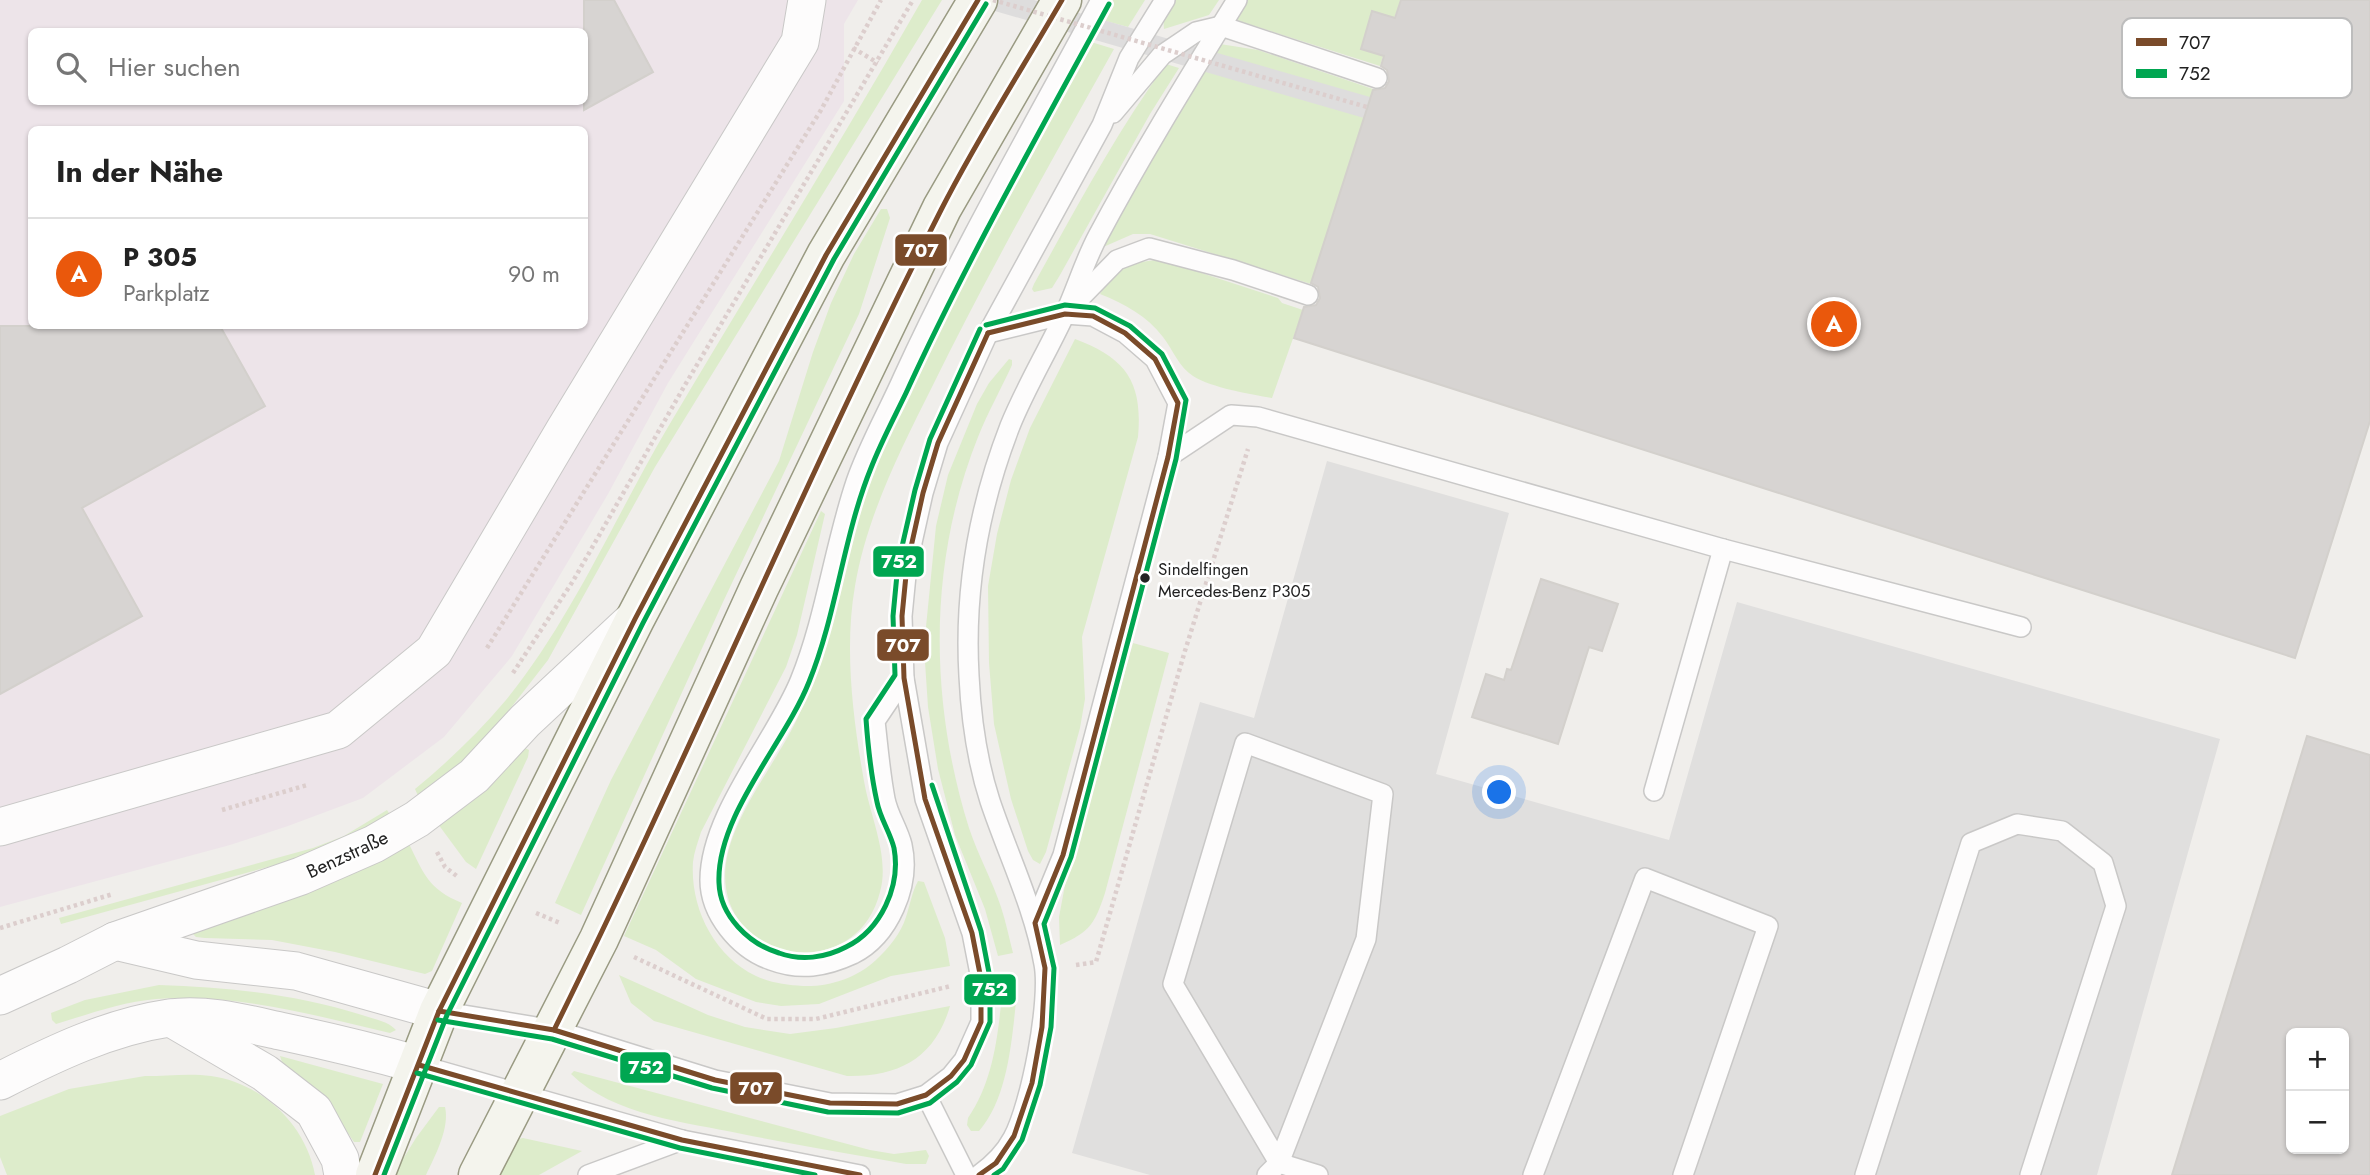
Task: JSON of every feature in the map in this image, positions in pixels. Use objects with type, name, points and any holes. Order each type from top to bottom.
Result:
[{"type":"main road","points":[[375,1175],[439,1010],[635,619],[826,255],[978,0]]},
{"type":"main road","points":[[478,1175],[605,926],[759,588],[942,208],[1062,0]]},
{"type":"street","points":[[0,827],[338,730],[434,651],[800,42],[807,0]]},
{"type":"street","name":"Benzstraße","points":[[0,996],[115,941],[301,876],[374,844],[417,819],[474,776],[524,721],[635,619]]},
{"type":"street","points":[[115,941],[196,960],[296,971],[439,1010]]},
{"type":"street","points":[[170,1018],[265,1073],[314,1111],[340,1159],[343,1175]]},
{"type":"street","points":[[0,1081],[37,1062],[104,1035],[170,1018],[220,1018],[363,1049],[419,1065]]},
{"type":"lane","points":[[904,678],[875,721],[886,802],[903,848],[902,890],[888,923],[863,949],[834,963],[800,968],[768,960],[740,943],[718,912],[710,882],[714,846],[737,797],[800,681],[829,588],[857,481],[923,335],[1101,0]]},
{"type":"lane","points":[[439,1010],[554,1030],[715,1080],[830,1103],[897,1104],[926,1095],[951,1076],[964,1060],[981,1022],[981,979],[972,933],[925,799],[904,678],[902,616],[906,578],[923,493],[938,443],[988,333],[1102,125],[1129,58],[1166,0]]},
{"type":"lane","points":[[979,1175],[996,1163],[1014,1136],[1031,1083],[1042,1027],[1045,968],[1035,923],[989,797],[975,739],[969,674],[968,613],[974,554],[986,496],[1011,424],[1065,314],[1096,239],[1237,0]]},
{"type":"lane","points":[[1102,125],[1163,55],[1196,32],[1221,26],[1377,78]]},
{"type":"lane","points":[[1065,314],[1117,260],[1149,248],[1233,270],[1308,295]]},
{"type":"lane","points":[[988,333],[1065,314],[1093,316],[1125,333],[1155,359],[1178,403],[1168,457],[1063,855],[1035,923]]},
{"type":"lane","points":[[1168,457],[1231,415],[1258,417],[1723,550],[2021,627]]},
{"type":"lane","points":[[1654,791],[1723,550]]},
{"type":"lane","points":[[1245,743],[1383,794],[1366,939],[1273,1169],[1173,984],[1245,743]]},
{"type":"lane","points":[[1865,1175],[1971,843],[2017,824],[2062,831],[2103,863],[2116,906],[2030,1175]]},
{"type":"lane","points":[[1533,1175],[1645,878],[1768,926],[1683,1175]]},
{"type":"lane","points":[[419,1065],[682,1140],[860,1175]]},
{"type":"lane","points":[[926,1095],[966,1175]]},
{"type":"lane","points":[[588,1175],[682,1140]]},
{"type":"lane","points":[[1273,1169],[1318,1175]]},
{"type":"path","points":[[844,65],[881,0]]},
{"type":"path","points":[[993,0],[1367,107]]},
{"type":"path","points":[[853,48],[878,63]]},
{"type":"shaded area","points":[[0,0],[858,0],[844,24],[844,101],[668,383],[608,494],[512,656],[444,737],[363,798],[230,845],[0,907]]},
{"type":"shaded area","points":[[1327,461],[1509,513],[1436,774],[1669,840],[1737,602],[2220,739],[2097,1175],[1150,1175],[1072,1153],[1200,702],[1254,718]]},
{"type":"green space","points":[[922,0],[942,0],[655,467],[548,660],[492,732],[457,769],[419,798],[415,789],[462,747],[506,700],[552,636],[668,427]]},
{"type":"green space","points":[[1113,0],[1145,0],[1128,27],[1102,20]]},
{"type":"green space","points":[[1176,0],[1219,0],[1209,15],[1164,29],[1165,17]]},
{"type":"green space","points":[[1246,0],[1401,0],[1394,18],[1372,11],[1361,49],[1383,56],[1380,66],[1242,22],[1236,19]]},
{"type":"green space","points":[[1091,42],[1114,49],[954,342],[886,483],[860,560],[850,634],[851,684],[864,781],[883,865],[880,892],[868,920],[848,939],[825,950],[799,952],[774,947],[752,934],[735,914],[726,888],[726,866],[731,843],[752,797],[801,710],[828,632],[854,511],[880,439],[953,293]]},
{"type":"green space","points":[[1220,44],[1258,50],[1373,89],[1311,284],[1150,234],[1133,234],[1101,248]]},
{"type":"green space","points":[[1166,64],[1179,68],[1150,114],[1060,275],[1052,288],[1034,292],[1034,284],[1097,172]]},
{"type":"green space","points":[[881,209],[887,209],[890,218],[859,314],[723,602],[581,915],[555,903],[611,780],[779,461],[831,303],[854,254]]},
{"type":"green space","points":[[1155,260],[1278,298],[1282,303],[1303,310],[1272,398],[1221,387],[1193,376],[1150,323],[1127,306],[1100,294],[1122,268]]},
{"type":"green space","points":[[1075,339],[1107,355],[1128,375],[1137,401],[1138,437],[1082,637],[1085,699],[1080,728],[1046,852],[1040,864],[1033,860],[1028,851],[1011,799],[994,724],[989,663],[988,586],[997,534],[1011,480],[1030,428]]},
{"type":"green space","points":[[1009,359],[1012,360],[1012,365],[978,437],[962,484],[950,533],[940,631],[946,730],[956,780],[969,828],[1001,907],[1013,953],[998,956],[985,909],[955,835],[938,769],[928,707],[924,647],[936,526],[948,475],[977,404],[989,383]]},
{"type":"green space","points":[[821,511],[825,514],[797,635],[786,667],[701,832],[693,862],[696,896],[708,929],[728,956],[741,967],[773,982],[813,986],[833,983],[851,976],[876,960],[901,929],[918,881],[924,882],[945,938],[950,966],[891,976],[819,1004],[781,1006],[756,1002],[696,979],[656,950],[624,936]]},
{"type":"green space","points":[[1133,643],[1169,653],[1105,893],[1094,919],[1085,931],[1060,945],[1059,917],[1065,885]]},
{"type":"green space","points":[[523,747],[529,750],[528,757],[476,869],[466,862],[438,824]]},
{"type":"green space","points":[[387,810],[392,818],[326,851],[61,924],[59,918],[313,848],[344,836]]},
{"type":"green space","points":[[408,842],[423,872],[434,886],[462,903],[432,971],[425,974],[272,940],[205,938],[193,934],[195,929]]},
{"type":"green space","points":[[619,975],[708,1015],[745,1027],[790,1034],[950,1006],[935,1039],[912,1061],[883,1073],[847,1076],[654,1021],[631,1003]]},
{"type":"green space","points":[[159,985],[236,990],[287,997],[362,1015],[385,1022],[396,1030],[390,1033],[245,1002],[186,998],[131,1003],[56,1024],[52,1020],[51,1013],[85,1000]]},
{"type":"green space","points":[[1017,993],[1011,1047],[1003,1084],[989,1117],[979,1131],[971,1131],[967,1125],[968,1118],[989,1074],[1002,994]]},
{"type":"green space","points":[[280,1056],[383,1084],[360,1142],[354,1142],[333,1111],[283,1065]]},
{"type":"green space","points":[[574,1071],[870,1150],[894,1154],[926,1150],[929,1156],[926,1164],[906,1164],[675,1121],[608,1099],[571,1074]]},
{"type":"green space","points":[[145,1076],[211,1076],[248,1087],[279,1109],[292,1124],[302,1139],[315,1175],[7,1175],[0,1157],[0,1116],[69,1089]]},
{"type":"green space","points":[[439,1107],[445,1107],[445,1124],[441,1142],[426,1175],[393,1175],[416,1138]]},
{"type":"green space","points":[[518,1139],[582,1151],[539,1175],[499,1175]]},
{"type":"pier","points":[[957,0],[1034,0],[1370,97],[1364,118]]},
{"type":"building","points":[[584,0],[614,0],[653,72],[584,110],[584,105],[588,105],[588,28],[584,28]]},
{"type":"building","points":[[1401,0],[2370,0],[2370,421],[2295,658],[1294,338],[1304,307],[1316,305],[1320,298],[1318,287],[1311,283],[1373,90],[1385,88],[1389,81],[1387,70],[1381,66],[1384,56],[1361,49],[1372,11],[1395,18]]},
{"type":"building","points":[[0,326],[28,326],[28,329],[222,329],[265,406],[82,508],[142,616],[0,694]]},
{"type":"building","points":[[1541,579],[1618,604],[1602,651],[1589,647],[1558,744],[1472,717],[1486,674],[1504,680],[1507,669],[1511,670]]},
{"type":"building","points":[[2307,736],[2370,755],[2370,1175],[2172,1175]]},
{"type":"transit line","name":"707","points":[[375,1175],[439,1011],[635,619],[826,255],[978,0]]},
{"type":"transit line","name":"707","points":[[554,1030],[891,312],[955,183],[1062,0]]},
{"type":"transit line","name":"752","points":[[384,1175],[447,1015],[643,623],[834,259],[986,4]]},
{"type":"transit line","name":"752","points":[[980,329],[930,439],[915,490],[898,564],[893,616],[895,675],[866,719],[877,802],[894,848],[891,892],[886,905],[869,930],[846,947],[813,957],[779,953],[747,936],[725,907],[719,883],[721,858],[728,832],[809,682],[827,629],[861,494],[883,439],[979,245],[1109,4]]},
{"type":"transit line","name":"752","points":[[986,325],[1065,305],[1095,308],[1130,326],[1162,354],[1186,400],[1176,459],[1071,857],[1044,924],[1054,968],[1051,1027],[1040,1085],[1022,1140],[1003,1169],[994,1175]]},
{"type":"transit line","name":"707","points":[[979,1175],[996,1163],[1014,1136],[1032,1083],[1042,1027],[1045,968],[1035,923],[1063,855],[1168,457],[1178,403],[1155,359],[1125,333],[1093,316],[1065,314],[988,333]]},
{"type":"transit line","name":"707","points":[[439,1011],[554,1030],[715,1080],[830,1103],[897,1104],[926,1095],[951,1076],[964,1060],[981,1022],[981,979],[972,933],[925,799],[904,678],[902,616],[907,565],[923,493],[938,443],[988,333]]},
{"type":"transit line","name":"752","points":[[438,1020],[552,1039],[712,1088],[828,1112],[898,1113],[930,1103],[957,1082],[971,1065],[990,1022],[990,978],[981,931],[932,785]]},
{"type":"transit line","name":"707","points":[[419,1065],[682,1140],[860,1175]]},
{"type":"transit line","name":"752","points":[[417,1073],[680,1148],[815,1175]]},
{"type":"place","name":"P 305","points":[[1834,324]]},
{"type":"place","name":"Sindelfingen Mercedes-Benz P305","points":[[1145,578]]}]
